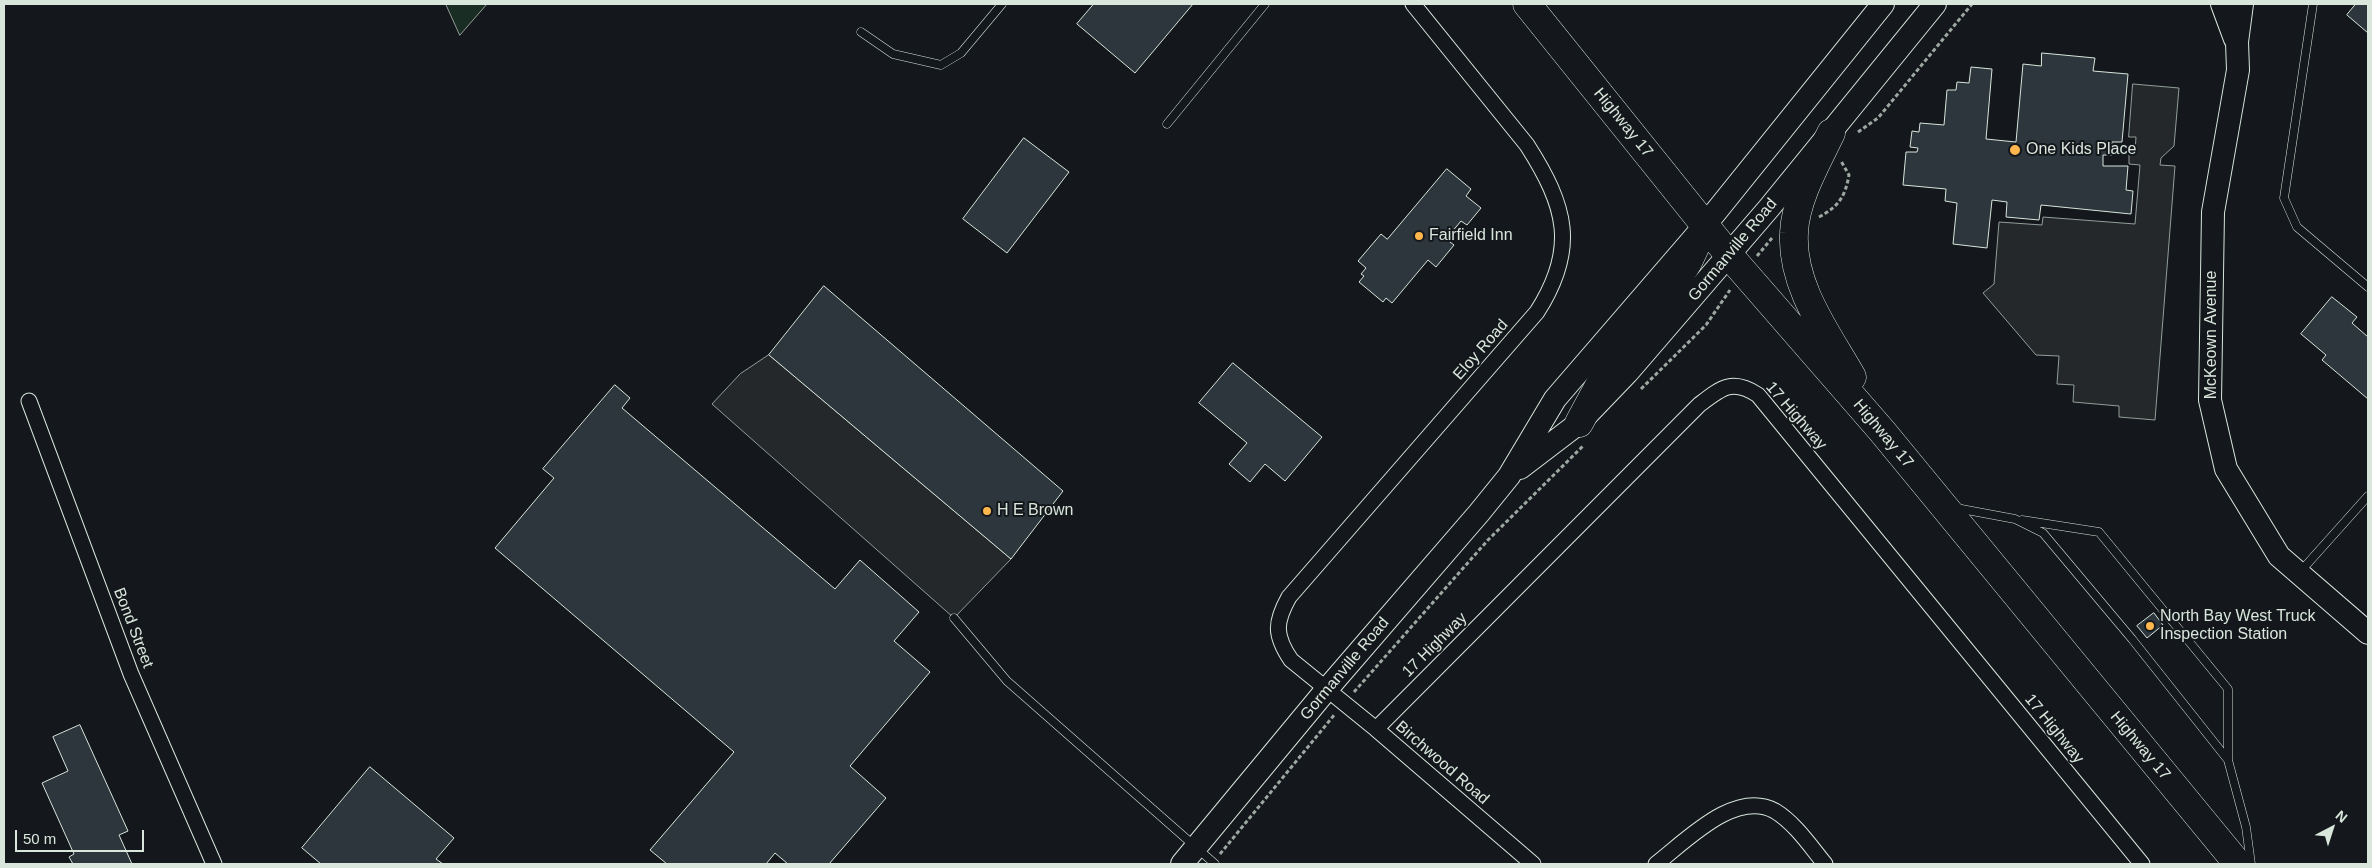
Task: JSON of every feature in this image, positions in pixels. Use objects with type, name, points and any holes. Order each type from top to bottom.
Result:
[{"type":"highway","name":"Highway 17","points":[[1528,4],[1736,262],[1882,431],[2238,864]]},
{"type":"highway","points":[[1842,134],[1804,191],[1794,232],[1799,280],[1882,431]]},
{"type":"highway","points":[[1583,433],[1612,360],[1670,291],[1688,262],[1706,224]]},
{"type":"street","name":"Eloy Road","points":[[1327,689],[1291,660],[1282,646],[1278,630],[1279,614],[1289,597],[1537,312],[1550,292],[1558,272],[1563,251],[1560,209],[1542,168],[1527,145],[1413,4]]},
{"type":"street","name":"Gormanville Road","points":[[1189,856],[1327,689],[1509,476],[1555,399],[1706,224],[1883,4]]},
{"type":"street","name":"Gormanville Road","points":[[1509,476],[1583,433],[1686,306],[1736,262],[1842,134],[1856,103],[1935,4]]},
{"type":"street","name":"McKeown Avenue","points":[[2222,4],[2236,42]]},
{"type":"street","name":"McKeown Avenue","points":[[2242,4],[2236,42],[2238,70],[2213,212],[2210,400],[2226,469],[2279,556],[2368,632]]},
{"type":"street","name":"17 Highway","points":[[1376,729],[1699,405],[1726,387],[1737,385],[1748,388],[1758,394],[2142,864]]},
{"type":"street","name":"Bond Street","points":[[29,401],[131,674],[214,864]]},
{"type":"street","name":"Birchwood Road","points":[[1327,689],[1533,864]]},
{"type":"street","points":[[1656,864],[1715,819],[1732,809],[1748,805],[1762,805],[1776,812],[1791,825],[1825,864]]},
{"type":"lane","points":[[861,32],[893,54],[941,65],[961,53],[1002,4]]},
{"type":"lane","points":[[1167,124],[1266,4]]},
{"type":"lane","points":[[2313,4],[2284,198],[2297,227],[2368,287]]},
{"type":"lane","points":[[2298,573],[2367,501]]},
{"type":"lane","points":[[1942,506],[2099,532],[2228,688],[2228,760],[2246,828],[2251,864]]},
{"type":"lane","points":[[2015,519],[2043,533],[2132,639],[2228,760]]},
{"type":"lane","points":[[954,618],[1007,681],[1189,856],[1214,864]]},
{"type":"path","points":[[1842,134],[1878,118],[1972,4]]},
{"type":"path","points":[[1636,395],[1706,325],[1736,262],[1778,231],[1794,232],[1827,213],[1846,195],[1850,175],[1840,159]]},
{"type":"path","points":[[1214,864],[1344,703],[1583,433]]},
{"type":"green space","points":[[446,4],[487,4],[460,35]]},
{"type":"shaded area","points":[[2133,84],[2179,88],[2174,146],[2161,158],[2160,165],[2175,166],[2155,420],[2119,417],[2119,406],[2073,402],[2074,385],[2057,384],[2059,356],[2036,355],[1983,293],[1994,284],[1999,222],[2042,225],[2043,217],[2135,224],[2140,165],[2129,164],[2129,151],[2135,152],[2136,137],[2129,137]]},
{"type":"shaded area","points":[[769,355],[1011,559],[954,618],[712,404],[740,374]]},
{"type":"building","points":[[1094,4],[1193,4],[1135,73],[1077,24]]},
{"type":"building","points":[[2356,4],[2368,4],[2368,33],[2347,15]]},
{"type":"building","name":"One Kids Place","points":[[2042,53],[2095,58],[2093,71],[2128,74],[2122,142],[2112,142],[2112,155],[2103,155],[2103,166],[2128,166],[2126,190],[2133,191],[2131,214],[2041,205],[2039,220],[2006,217],[2007,202],[1992,200],[1987,248],[1953,244],[1957,203],[1945,201],[1946,189],[1903,185],[1906,152],[1917,152],[1918,148],[1910,147],[1912,131],[1919,132],[1920,123],[1944,125],[1947,90],[1956,90],[1957,82],[1969,83],[1971,67],[1992,69],[1986,139],[2016,142],[2023,64],[2041,66]]},
{"type":"building","points":[[1024,138],[1069,172],[1007,253],[963,219]]},
{"type":"building","name":"Fairfield Inn","points":[[1447,169],[1471,189],[1466,196],[1481,208],[1467,225],[1461,221],[1446,239],[1454,245],[1436,267],[1428,260],[1392,303],[1386,298],[1383,302],[1359,282],[1364,276],[1361,274],[1366,268],[1358,261],[1381,234],[1387,239]]},
{"type":"building","points":[[824,286],[1063,491],[1011,559],[769,355]]},
{"type":"building","points":[[2332,297],[2357,317],[2352,323],[2368,337],[2368,399],[2322,360],[2326,355],[2301,334]]},
{"type":"building","points":[[1233,363],[1322,437],[1285,481],[1265,464],[1250,482],[1229,464],[1247,443],[1199,403]]},
{"type":"building","points":[[615,385],[630,398],[622,408],[835,589],[860,560],[919,612],[894,641],[930,672],[850,766],[886,798],[829,864],[788,864],[775,853],[766,864],[667,864],[650,850],[734,752],[495,548],[554,478],[543,469]]},
{"type":"building","name":"North Bay West Truck Inspection Station","points":[[2154,613],[2163,625],[2147,638],[2137,626]]},
{"type":"building","points":[[80,725],[128,831],[119,835],[132,864],[73,864],[69,857],[74,854],[42,783],[68,771],[53,737]]},
{"type":"building","points":[[370,767],[454,838],[436,859],[443,864],[321,864],[302,848]]},
{"type":"place","name":"One Kids Place","points":[[2015,150]]},
{"type":"place","name":"Fairfield Inn","points":[[1419,236]]},
{"type":"place","name":"H E Brown","points":[[987,511]]},
{"type":"place","name":"North Bay West Truck Inspection Station","points":[[2150,626]]}]
